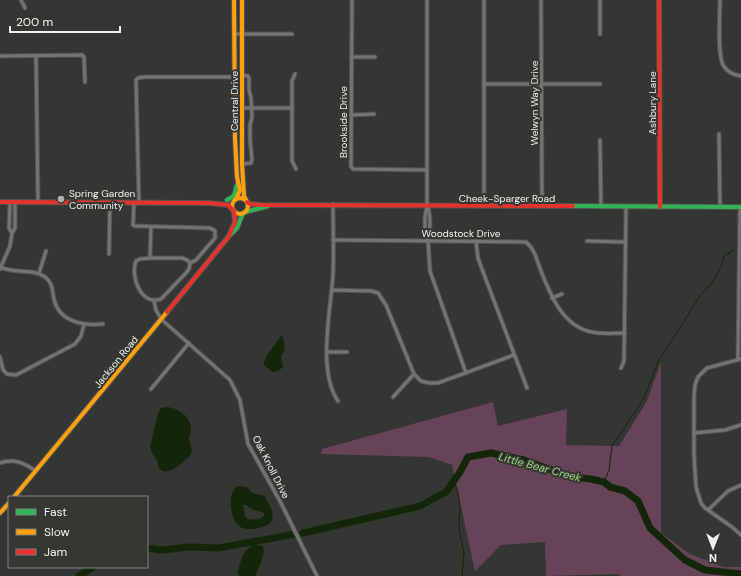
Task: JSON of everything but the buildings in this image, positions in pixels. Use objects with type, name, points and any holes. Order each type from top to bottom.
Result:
[{"type":"main road","name":"Central Drive","points":[[234,0],[237,177],[240,190],[236,199]]},
{"type":"main road","name":"Central Drive","points":[[242,0],[242,164],[244,196],[247,202]]},
{"type":"main road","name":"Ashbury Lane","points":[[660,0],[660,207]]},
{"type":"main road","points":[[227,200],[232,198],[236,191],[237,177]]},
{"type":"main road","points":[[0,202],[209,203],[228,205],[239,214],[244,213],[248,207],[247,202],[241,198],[209,203]]},
{"type":"main road","points":[[233,210],[233,203],[236,199]]},
{"type":"main road","name":"Cheek-Sparger Road","points":[[247,202],[255,204],[740,207]]},
{"type":"main road","name":"Cheek-Sparger Road","points":[[244,213],[274,204]]},
{"type":"main road","name":"Jackson Road","points":[[229,236],[235,222],[233,210]]},
{"type":"main road","name":"Jackson Road","points":[[15,496],[236,228],[244,213]]},
{"type":"main road","points":[[0,513],[8,504]]},
{"type":"street","points":[[21,0],[24,8]]},
{"type":"street","name":"Brookside Drive","points":[[352,0],[351,166],[353,169],[427,170]]},
{"type":"street","points":[[427,0],[427,205],[425,230],[428,240],[428,264],[466,373]]},
{"type":"street","points":[[484,0],[484,206]]},
{"type":"street","name":"Welwyn Way Drive","points":[[541,0],[542,206]]},
{"type":"street","points":[[600,0],[600,34]]},
{"type":"street","points":[[720,0],[721,59],[730,72],[741,76]]},
{"type":"street","points":[[235,34],[292,34]]},
{"type":"street","points":[[0,56],[84,56],[84,82]]},
{"type":"street","points":[[36,56],[38,202]]},
{"type":"street","points":[[351,57],[375,57]]},
{"type":"street","points":[[295,74],[292,81],[292,161],[296,169]]},
{"type":"street","points":[[242,75],[248,76],[249,78],[252,108],[250,139],[252,160],[248,164],[242,164]]},
{"type":"street","points":[[139,203],[135,84],[138,78],[235,77]]},
{"type":"street","points":[[484,84],[600,84]]},
{"type":"street","points":[[235,108],[292,108]]},
{"type":"street","points":[[351,115],[374,114]]},
{"type":"street","points":[[719,134],[720,207]]},
{"type":"street","points":[[600,140],[601,207]]},
{"type":"street","points":[[12,202],[15,228],[12,233],[10,246],[0,268],[39,273],[50,281],[56,306],[68,319],[84,324],[103,324]]},
{"type":"street","points":[[109,254],[110,203]]},
{"type":"street","points":[[134,203],[134,226],[214,229],[216,234],[215,238],[196,260],[190,263]]},
{"type":"street","points":[[333,204],[332,290],[328,324],[327,352],[333,394],[338,401]]},
{"type":"street","points":[[621,368],[624,361],[625,333],[626,207]]},
{"type":"street","points":[[740,207],[740,359],[707,368],[696,380],[694,397],[694,433],[696,487],[698,498],[708,510],[741,535]]},
{"type":"street","points":[[150,258],[151,227]]},
{"type":"street","name":"Woodstock Drive","points":[[333,240],[526,242],[532,248],[552,298],[569,320],[582,329],[593,332],[625,333]]},
{"type":"street","points":[[476,241],[478,258],[527,388]]},
{"type":"street","points":[[587,241],[625,242]]},
{"type":"street","points":[[39,273],[46,250]]},
{"type":"street","points":[[182,258],[190,263],[189,269],[186,273],[162,299],[154,301],[148,299],[137,285],[134,266],[136,261],[140,259],[182,258]]},
{"type":"street","points":[[332,290],[371,291],[378,293],[386,305],[414,374],[421,381],[432,384],[438,383],[514,355]]},
{"type":"street","points":[[552,298],[562,294]]},
{"type":"street","points":[[154,301],[156,310],[161,319]]},
{"type":"street","name":"Oak Knoll Drive","points":[[161,319],[230,380],[240,400],[248,444],[280,501],[318,576]]},
{"type":"street","points":[[0,357],[3,370],[7,374],[16,375],[75,344],[80,336],[84,324]]},
{"type":"street","points":[[151,389],[189,343]]},
{"type":"street","points":[[327,352],[347,352]]},
{"type":"street","points":[[393,397],[414,374]]},
{"type":"street","points":[[694,433],[725,430],[741,424]]},
{"type":"street","points":[[0,463],[8,461],[20,462],[36,471]]},
{"type":"street","points":[[708,510],[722,495],[741,485]]},
{"type":"shaded area","points":[[281,336],[283,337],[285,350],[281,357],[283,367],[278,371],[272,372],[263,364],[268,354]]},
{"type":"shaded area","points":[[661,362],[661,533],[690,554],[724,567],[741,567],[741,576],[620,576],[619,574],[546,576],[545,542],[501,545],[475,571],[452,465],[429,457],[321,454],[322,449],[493,402],[498,426],[567,409],[566,445],[619,446],[647,401]]},
{"type":"shaded area","points":[[166,407],[180,411],[187,417],[191,430],[189,439],[192,450],[188,458],[182,463],[165,472],[159,468],[150,447],[158,413],[161,408]]},
{"type":"shaded area","points":[[238,486],[247,487],[252,493],[265,496],[273,513],[272,520],[269,524],[257,529],[247,529],[236,523],[231,509],[232,493]],"holes":[[[243,505],[246,505],[254,510],[264,513],[264,516],[254,520],[245,517]]]},
{"type":"shaded area","points":[[253,545],[260,545],[263,547],[264,551],[261,562],[255,576],[241,576],[238,574],[241,560],[244,553]]},
{"type":"waterway","points":[[604,482],[609,470],[612,446],[644,398],[658,362],[700,296],[713,281],[722,265],[724,256],[734,250]]},
{"type":"waterway","name":"Little Bear Creek","points":[[303,533],[420,506],[446,492],[460,472],[468,457],[491,453],[524,460],[571,477],[604,482],[610,487],[625,491],[638,501],[650,528],[685,560],[705,570],[741,574]]},
{"type":"waterway","points":[[454,481],[458,492],[460,509],[459,529],[464,553],[462,576]]},
{"type":"waterway","name":"Little Bear Creek","points":[[148,548],[162,550],[190,547],[218,548],[295,534]]},
{"type":"waterway","name":"Little Bear Creek","points":[[79,576],[91,568]]},
{"type":"traffic: fast","points":[[227,200],[234,196],[237,185]]},
{"type":"traffic: fast","points":[[245,212],[268,206]]},
{"type":"traffic: fast","points":[[573,206],[741,207]]},
{"type":"traffic: fast","points":[[231,234],[237,228],[243,213]]},
{"type":"traffic: slow","points":[[234,0],[235,138],[237,177],[240,190],[236,199]]},
{"type":"traffic: slow","points":[[242,0],[242,164],[244,196],[247,202]]},
{"type":"traffic: slow","points":[[240,198],[247,203],[248,206],[243,213],[240,214],[233,209],[232,206],[237,199],[240,198]]},
{"type":"traffic: slow","points":[[15,496],[167,312]]},
{"type":"traffic: slow","points":[[0,513],[8,504]]},
{"type":"traffic: jam","points":[[659,0],[660,207]]},
{"type":"traffic: jam","points":[[0,202],[209,203],[228,205],[233,210]]},
{"type":"traffic: jam","points":[[247,202],[250,204],[261,205],[573,206]]},
{"type":"traffic: jam","points":[[167,312],[229,236],[235,222],[234,211]]},
{"type":"place","name":"Spring Garden Community","points":[[61,199]]}]
